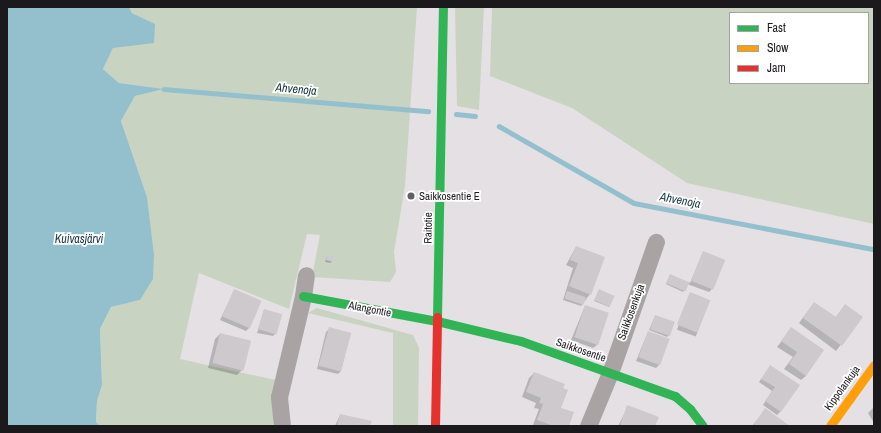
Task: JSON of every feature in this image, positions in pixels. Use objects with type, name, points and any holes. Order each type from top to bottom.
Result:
[{"type":"street","name":"Raitotie","points":[[435,426],[443,7]]},
{"type":"street","name":"Saikkosenkuja","points":[[588,426],[610,373],[656,242]]},
{"type":"street","points":[[282,426],[279,398],[303,296],[306,275]]},
{"type":"street","name":"Alangontie","points":[[303,296],[437,322]]},
{"type":"street","name":"Saikkosentie","points":[[437,322],[521,341],[675,396],[690,408],[704,426]]},
{"type":"street","name":"Kippolankuja","points":[[830,426],[874,365]]},
{"type":"green space","points":[[129,7],[417,7],[405,186],[394,252],[396,272],[390,282],[312,277],[320,235],[307,234],[289,309],[199,273],[180,359],[276,380],[273,426],[100,426],[96,422],[97,401],[102,385],[100,329],[111,307],[140,300],[147,197],[121,121],[135,96],[162,89],[119,83],[103,69],[113,48],[155,24],[132,13]]},
{"type":"green space","points":[[455,7],[484,7],[479,110],[457,106]]},
{"type":"green space","points":[[492,7],[874,7],[874,224],[687,183],[572,108],[490,76]]},
{"type":"green space","points":[[317,308],[413,335],[419,348],[418,426],[393,426],[393,333],[308,313]]},
{"type":"water","name":"Kuivasjärvi","points":[[7,7],[129,7],[132,13],[155,24],[154,43],[113,48],[103,69],[119,83],[164,89],[135,96],[121,121],[147,197],[154,255],[153,279],[140,300],[111,307],[100,329],[102,385],[97,401],[96,422],[100,426],[7,426]]},
{"type":"building","points":[[576,246],[605,257],[591,295],[569,286],[578,263],[570,260]]},
{"type":"building","points":[[703,251],[725,260],[713,290],[691,281]]},
{"type":"building","points":[[327,255],[334,256],[333,262],[326,260]]},
{"type":"building","points":[[670,274],[689,282],[685,291],[666,283]]},
{"type":"building","points":[[234,289],[262,301],[250,328],[222,317]]},
{"type":"building","points":[[599,289],[615,296],[610,307],[594,300]]},
{"type":"building","points":[[567,291],[586,297],[584,305],[565,299]]},
{"type":"building","points":[[690,292],[710,300],[697,333],[677,324]]},
{"type":"building","points":[[814,302],[836,317],[845,304],[863,317],[842,346],[803,318]]},
{"type":"building","points":[[585,305],[609,313],[598,345],[574,337]]},
{"type":"building","points":[[264,309],[282,314],[276,334],[258,329]]},
{"type":"building","points":[[655,315],[675,322],[670,336],[650,329]]},
{"type":"building","points":[[329,327],[351,333],[341,372],[319,366]]},
{"type":"building","points":[[791,327],[824,350],[806,376],[789,364],[797,352],[781,341]]},
{"type":"building","points":[[648,331],[670,339],[660,365],[638,357]]},
{"type":"building","points":[[220,333],[251,341],[244,371],[213,363]]},
{"type":"building","points":[[770,365],[800,385],[781,412],[765,401],[775,387],[761,379]]},
{"type":"building","points":[[534,372],[565,384],[563,388],[568,390],[561,408],[574,412],[569,426],[554,426],[537,420],[543,404],[539,403],[541,398],[526,392]]},
{"type":"building","points":[[627,405],[659,417],[655,426],[620,426]]},
{"type":"building","points":[[765,408],[790,426],[753,426]]},
{"type":"building","points":[[340,414],[372,421],[370,426],[337,426]]},
{"type":"waterway","name":"Ahvenoja","points":[[164,89],[428,111]]},
{"type":"waterway","name":"Ahvenoja","points":[[456,114],[475,116]]},
{"type":"waterway","name":"Ahvenoja","points":[[499,126],[634,203],[874,249]]},
{"type":"traffic: fast","points":[[437,317],[443,7]]},
{"type":"traffic: fast","points":[[303,296],[437,321],[521,341],[675,396],[690,409],[703,426]]},
{"type":"traffic: slow","points":[[830,426],[874,365]]},
{"type":"traffic: jam","points":[[435,426],[437,317]]},
{"type":"place","name":"Saikkosentie E","points":[[411,196]]}]
